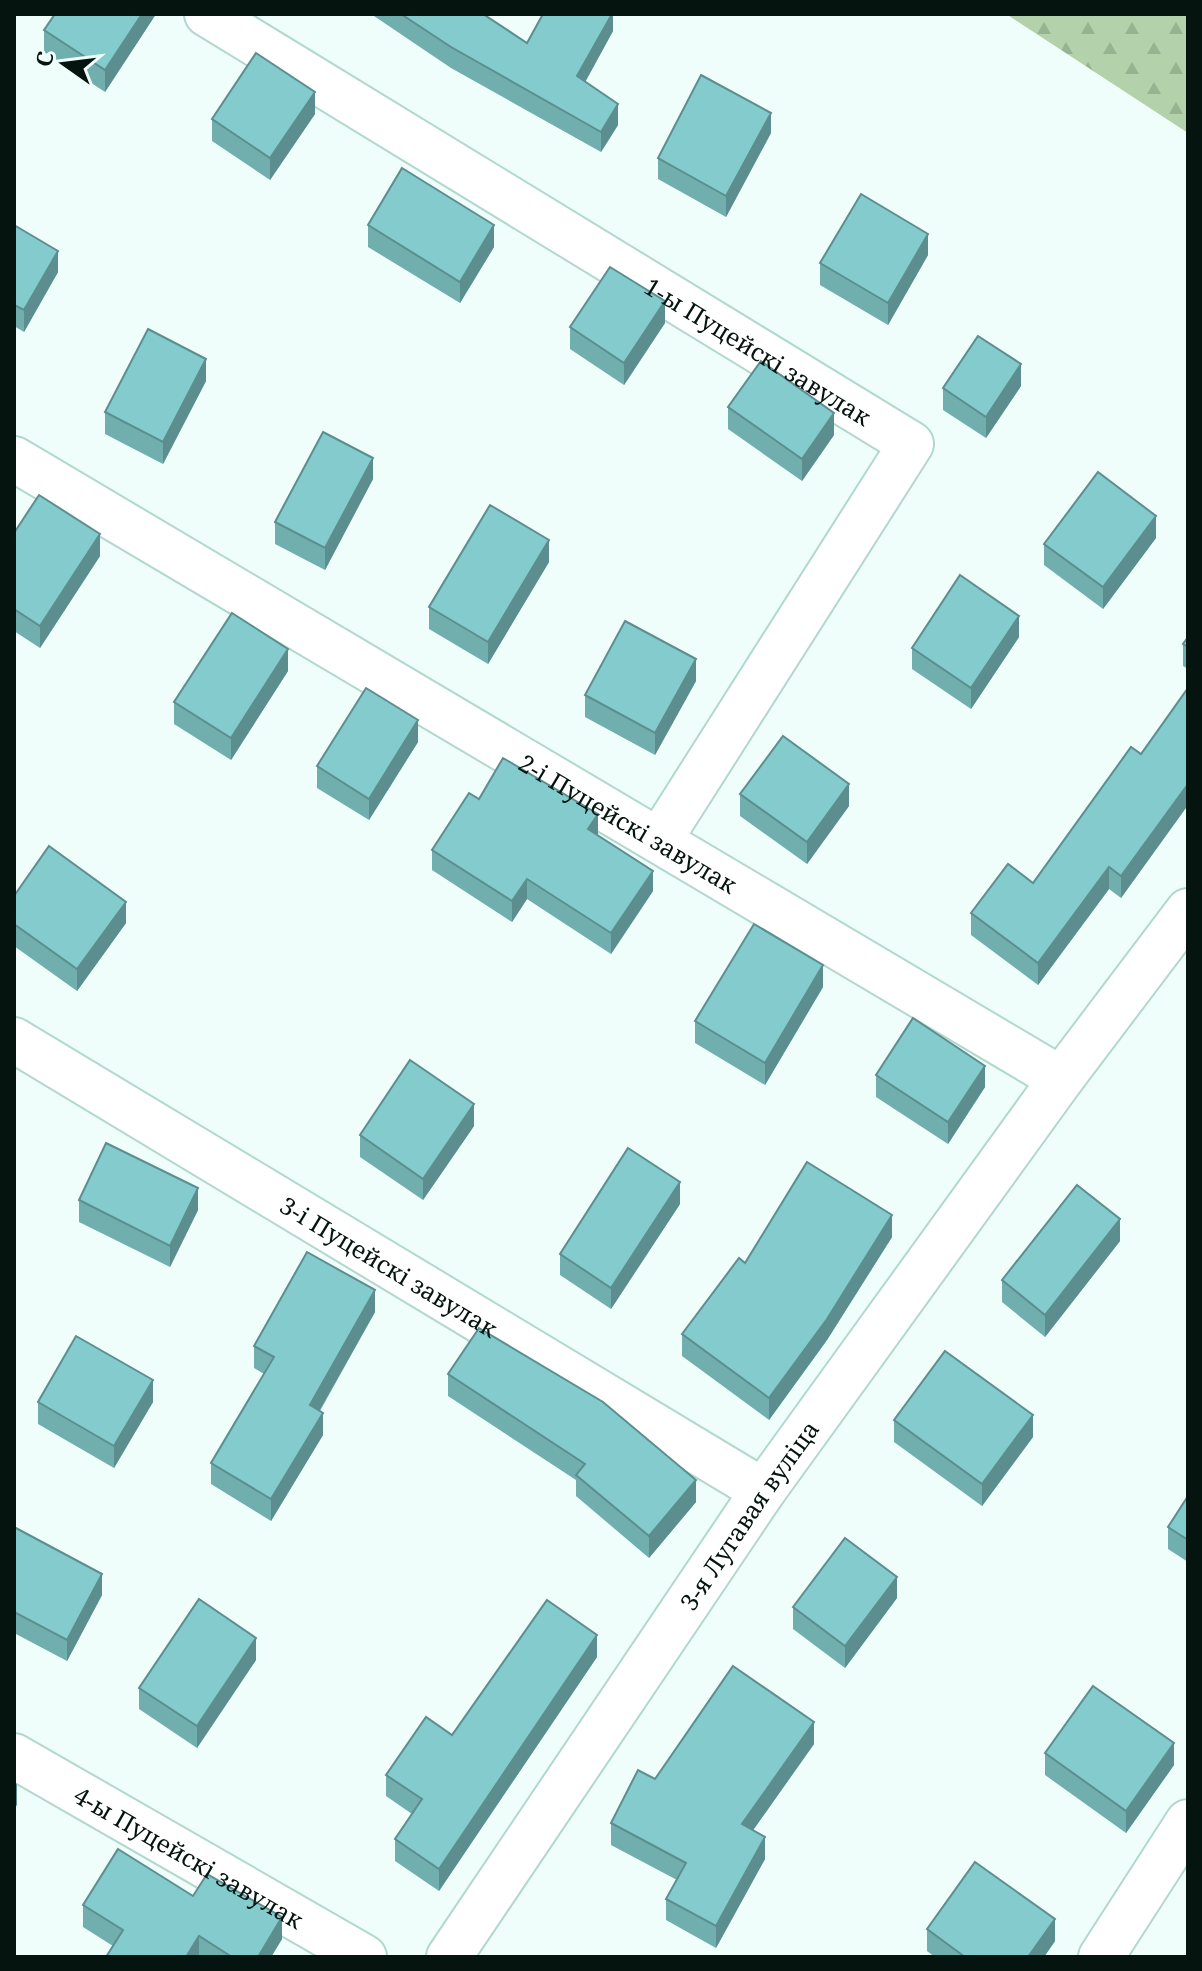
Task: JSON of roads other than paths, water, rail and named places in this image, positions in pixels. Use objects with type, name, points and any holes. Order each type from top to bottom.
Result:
[{"type":"street","name":"1-ы Пуцейскі завулак","points":[[207,14],[911,444],[660,839]]},
{"type":"street","name":"2-і Пуцейскі завулак","points":[[14,459],[1061,1079]]},
{"type":"street","points":[[1061,1079],[1188,911]]},
{"type":"street","name":"3-і Пуцейскі завулак","points":[[14,1040],[763,1491]]},
{"type":"street","name":"3-я Лугавая вуліца","points":[[449,1957],[763,1491],[1061,1079]]},
{"type":"street","name":"4-ы Пуцейскі завулак","points":[[14,1756],[364,1957]]},
{"type":"street","points":[[1101,1957],[1188,1822]]}]
